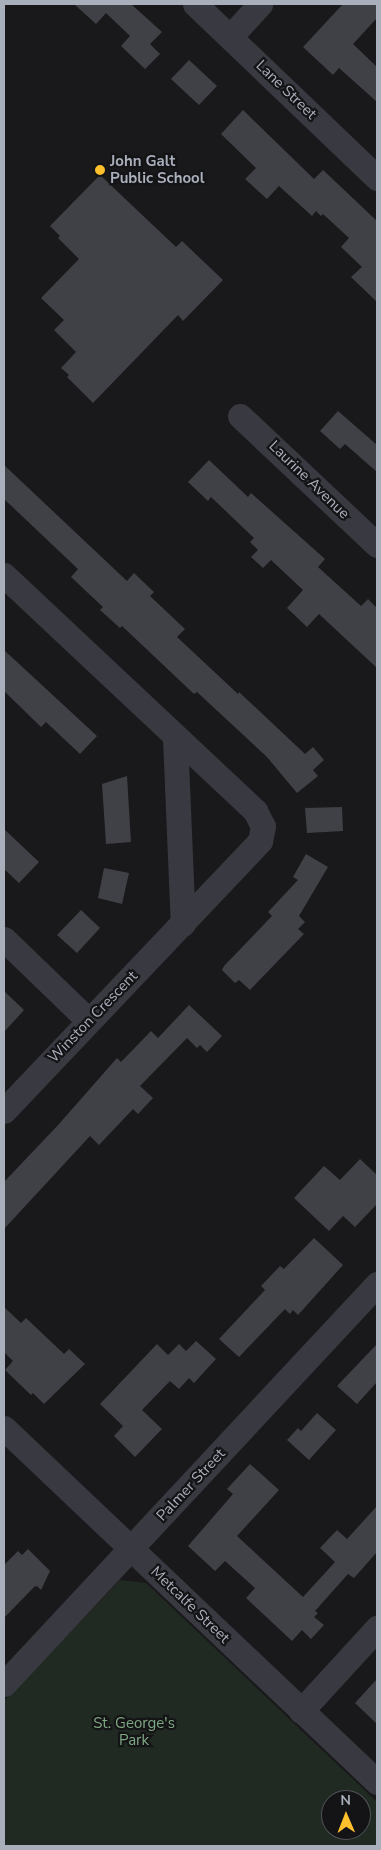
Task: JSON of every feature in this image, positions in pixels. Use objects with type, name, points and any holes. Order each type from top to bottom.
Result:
[{"type":"street","name":"Lane Street","points":[[195,4],[377,178]]},
{"type":"street","points":[[230,37],[260,4]]},
{"type":"street","name":"Laurine Avenue","points":[[240,416],[377,545]]},
{"type":"street","name":"Winston Crescent","points":[[4,575],[255,811],[263,826],[260,841],[183,924],[88,1020],[4,1111]]},
{"type":"street","points":[[175,737],[183,924]]},
{"type":"street","points":[[4,939],[88,1020]]},
{"type":"street","name":"Palmer Street","points":[[4,1684],[132,1549],[377,1284]]},
{"type":"street","name":"Metcalfe Street","points":[[4,1428],[377,1782]]},
{"type":"street","points":[[301,1711],[377,1628]]},
{"type":"green space","name":"St. George's Park","points":[[120,1580],[146,1583],[364,1790],[321,1790],[321,1840],[371,1840],[371,1796],[377,1802],[377,1846],[4,1846],[4,1701]]},
{"type":"building","points":[[74,4],[131,4],[162,32],[150,44],[160,54],[145,69],[121,46],[130,36],[106,13],[96,24]]},
{"type":"building","points":[[343,4],[377,4],[377,18],[353,44],[377,67],[377,102],[339,68],[333,75],[303,47]]},
{"type":"building","points":[[189,60],[217,86],[199,105],[171,79]]},
{"type":"building","points":[[243,110],[314,179],[323,170],[377,221],[377,302],[351,277],[362,267],[341,247],[349,238],[323,214],[321,216],[316,211],[312,216],[279,186],[267,199],[245,179],[256,168],[221,134]]},
{"type":"building","points":[[100,175],[176,247],[182,241],[223,280],[183,321],[178,315],[93,403],[67,377],[69,375],[61,368],[76,352],[54,330],[64,320],[41,298],[79,259],[58,238],[60,236],[50,226]]},
{"type":"building","points":[[338,411],[377,445],[377,472],[345,444],[340,449],[320,431]]},
{"type":"building","points":[[209,460],[248,497],[251,493],[325,559],[318,567],[361,606],[368,599],[377,608],[377,668],[319,614],[307,627],[287,608],[303,590],[271,560],[263,568],[251,557],[258,550],[250,542],[254,538],[211,497],[208,501],[188,482]]},
{"type":"building","points":[[4,465],[127,581],[134,573],[154,592],[150,596],[185,629],[177,637],[238,694],[239,692],[305,754],[313,747],[324,760],[313,770],[318,776],[297,793],[267,757],[197,692],[194,694],[122,626],[120,628],[100,610],[103,607],[71,577],[78,569],[4,499]]},
{"type":"building","points":[[4,650],[97,736],[80,754],[46,722],[41,727],[4,691]]},
{"type":"building","points":[[127,776],[131,842],[106,844],[102,784]]},
{"type":"building","points":[[342,807],[343,831],[307,833],[305,808]]},
{"type":"building","points":[[4,829],[39,862],[19,883],[4,869]]},
{"type":"building","points":[[306,854],[328,867],[299,916],[305,922],[298,929],[304,934],[250,990],[239,980],[235,983],[222,970],[224,966],[272,916],[268,912],[298,880],[293,877]]},
{"type":"building","points":[[104,868],[129,873],[122,904],[98,898]]},
{"type":"building","points":[[81,910],[100,928],[77,953],[57,935]]},
{"type":"building","points":[[4,991],[24,1010],[4,1032]]},
{"type":"building","points":[[189,1005],[222,1036],[207,1052],[200,1045],[197,1048],[187,1038],[140,1086],[153,1098],[138,1114],[133,1109],[99,1145],[90,1136],[4,1229],[4,1182],[59,1124],[117,1058],[121,1062],[151,1031],[158,1038]]},
{"type":"building","points":[[360,1159],[377,1175],[377,1204],[355,1227],[343,1216],[329,1231],[294,1198],[324,1166],[340,1180]]},
{"type":"building","points":[[314,1238],[343,1265],[298,1315],[293,1310],[290,1314],[285,1309],[239,1357],[219,1339],[265,1290],[261,1286],[280,1266],[284,1269]]},
{"type":"building","points":[[4,1307],[21,1323],[26,1318],[64,1354],[69,1349],[85,1364],[44,1404],[33,1393],[31,1395],[5,1370],[13,1361],[4,1352]]},
{"type":"building","points":[[196,1341],[216,1359],[194,1383],[189,1378],[179,1389],[170,1381],[142,1410],[162,1429],[135,1457],[114,1436],[123,1426],[100,1404],[157,1344],[168,1355],[179,1344],[186,1351]]},
{"type":"building","points":[[377,1344],[377,1382],[357,1404],[337,1386]]},
{"type":"building","points":[[317,1413],[336,1430],[309,1460],[287,1440],[298,1428],[301,1431]]},
{"type":"building","points":[[250,1464],[279,1490],[237,1536],[303,1597],[335,1562],[320,1548],[337,1530],[347,1539],[377,1506],[377,1552],[354,1578],[348,1574],[315,1611],[318,1613],[314,1617],[324,1625],[311,1639],[302,1630],[292,1641],[246,1598],[255,1588],[225,1561],[215,1571],[188,1546],[233,1494],[227,1489]]},
{"type":"building","points":[[28,1549],[50,1571],[41,1590],[37,1586],[34,1587],[4,1618],[4,1565],[18,1551],[22,1555]]},
{"type":"building","points":[[377,1679],[377,1724],[355,1703]]},
{"type":"place","name":"John Galt Public School","points":[[100,170]]}]
